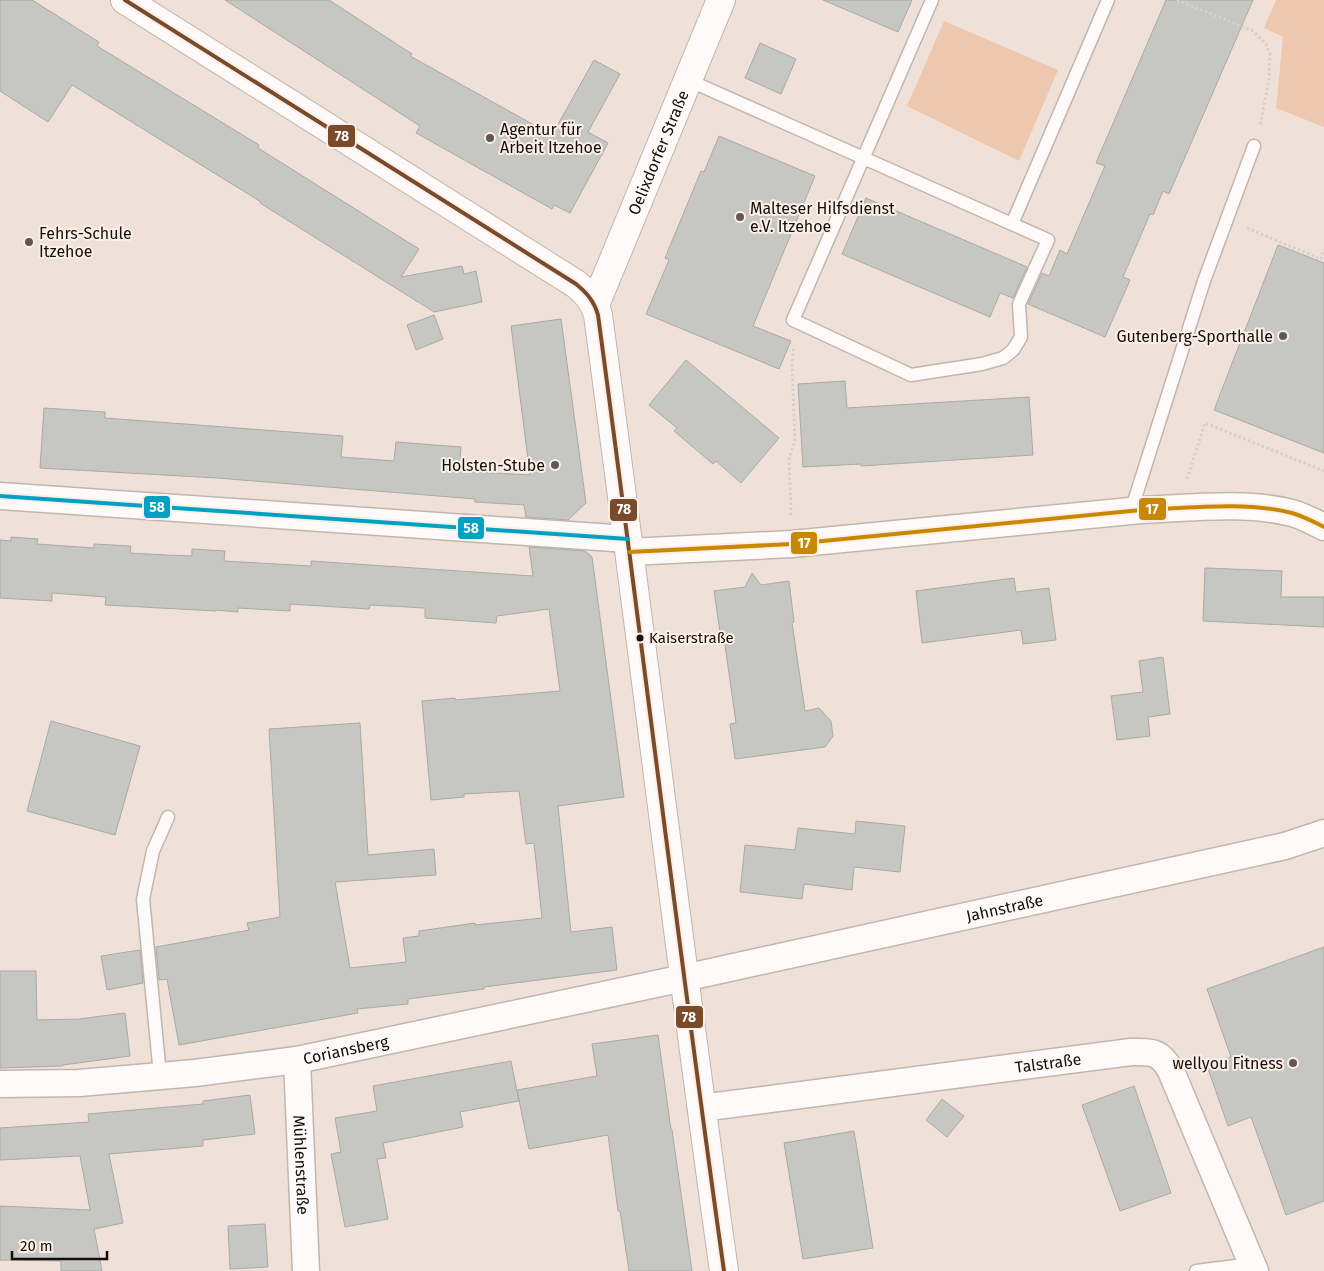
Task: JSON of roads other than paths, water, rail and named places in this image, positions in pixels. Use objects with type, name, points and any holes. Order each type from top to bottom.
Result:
[{"type":"main road","points":[[125,0],[576,284],[588,294],[595,305],[598,315],[629,545],[701,1108],[724,1271]]},
{"type":"main road","name":"Oelixdorfer Straße","points":[[595,305],[721,0]]},
{"type":"street","points":[[0,496],[629,545],[792,544],[1178,508],[1263,507],[1293,513],[1324,527]]},
{"type":"street","name":"Jahnstraße","points":[[684,978],[1285,846],[1324,833]]},
{"type":"street","name":"Coriansberg","points":[[0,1084],[79,1083],[195,1073],[297,1060],[684,978]]},
{"type":"street","name":"Talstraße","points":[[701,1108],[1131,1052],[1152,1052],[1164,1058],[1171,1072],[1253,1267]]},
{"type":"street","name":"Mühlenstraße","points":[[297,1060],[306,1271]]},
{"type":"lane","points":[[688,80],[864,158],[1048,240],[1019,304],[1020,337],[1013,350],[1002,358],[982,364],[911,375],[793,320],[864,158],[932,0]]},
{"type":"lane","points":[[1012,224],[1108,0]]},
{"type":"lane","points":[[1131,511],[1204,281],[1254,146]]},
{"type":"lane","points":[[160,1075],[143,899],[153,851],[168,817]]},
{"type":"lane","points":[[1196,1271],[1253,1267]]},
{"type":"place","name":"Agentur für Arbeit Itzehoe","points":[[490,138]]},
{"type":"place","name":"Malteser Hilfsdienst e.V. Itzehoe","points":[[740,217]]},
{"type":"place","name":"Fehrs-Schule Itzehoe","points":[[29,242]]},
{"type":"place","name":"Gutenberg-Sporthalle","points":[[1283,336]]},
{"type":"place","name":"Holsten-Stube","points":[[555,465]]},
{"type":"place","name":"Kaiserstraße","points":[[640,638]]},
{"type":"place","name":"wellyou Fitness","points":[[1293,1063]]}]
